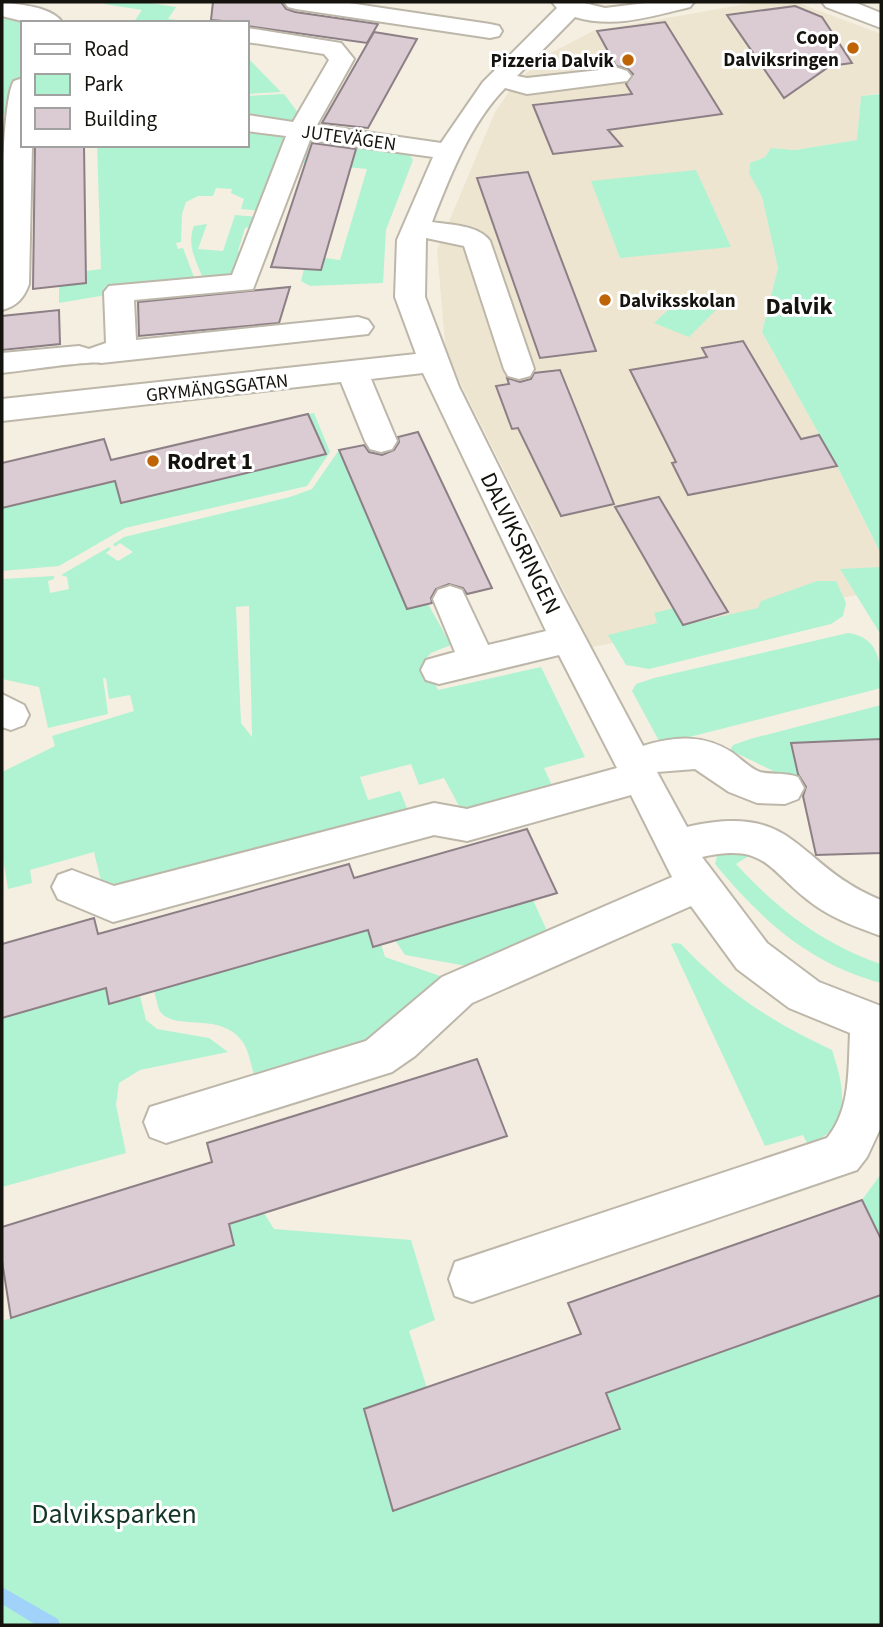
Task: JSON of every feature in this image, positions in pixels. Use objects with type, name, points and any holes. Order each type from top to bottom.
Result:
[{"type":"street","points":[[296,2],[490,31]]},
{"type":"street","points":[[567,5],[586,9],[620,2]]},
{"type":"street","points":[[567,5],[606,15],[681,2]]},
{"type":"street","points":[[834,2],[881,21]]},
{"type":"street","name":"DALVIKSRINGEN","points":[[567,5],[499,79],[467,121],[427,195],[411,240],[410,297],[432,362],[569,639],[698,884],[752,956],[804,995],[877,1024]]},
{"type":"street","points":[[2,9],[30,14],[46,21]]},
{"type":"street","points":[[101,353],[119,292],[243,283],[301,130],[342,60],[332,48],[248,35]]},
{"type":"street","points":[[499,79],[527,86],[618,76]]},
{"type":"street","points":[[2,301],[12,292],[15,284],[14,121],[21,94]]},
{"type":"street","name":"JUTEVÄGEN","points":[[248,122],[451,152]]},
{"type":"street","points":[[415,228],[461,235],[476,242],[519,369]]},
{"type":"street","points":[[2,363],[358,327]]},
{"type":"street","points":[[287,334],[294,379]]},
{"type":"street","name":"GRYMÄNGSGATAN","points":[[2,410],[353,373],[432,362]]},
{"type":"street","points":[[353,373],[381,441]]},
{"type":"street","points":[[450,598],[477,661]]},
{"type":"street","points":[[439,670],[569,639]]},
{"type":"street","points":[[72,887],[113,904],[434,819],[467,825],[637,771],[662,755],[698,754],[717,761],[748,784],[759,788],[785,788]]},
{"type":"street","points":[[677,846],[726,836],[745,836],[766,842],[783,852],[821,887],[852,907],[881,918]]},
{"type":"street","points":[[166,1122],[377,1058],[401,1044],[435,1006],[457,990],[698,884]]},
{"type":"street","points":[[472,1279],[841,1155],[855,1141],[865,1113],[877,1024]]},
{"type":"shaded area","name":"Dalviksskolan","points":[[758,2],[796,2],[881,34],[881,93],[861,96],[858,140],[795,150],[771,148],[765,157],[750,163],[749,172],[762,197],[778,268],[762,332],[837,466],[881,554],[881,587],[857,595],[592,647],[446,354],[437,250],[495,112],[516,82],[547,55],[593,31]]},
{"type":"green space","points":[[143,2],[176,7],[168,19],[179,20],[134,21],[142,10],[104,4]]},
{"type":"green space","points":[[2,13],[29,17],[36,21],[21,21],[21,85],[8,114],[2,115]]},
{"type":"green space","points":[[248,58],[281,92],[248,94]]},
{"type":"green space","points":[[284,94],[299,114],[292,125],[248,118],[248,96]]},
{"type":"green space","points":[[881,94],[881,554],[837,466],[762,332],[778,268],[762,197],[749,173],[750,163],[765,157],[771,148],[795,150],[857,140],[861,96]]},
{"type":"green space","points":[[248,130],[288,135],[263,211],[241,209],[244,199],[231,193],[232,189],[216,188],[213,196],[198,196],[186,202],[182,214],[181,242],[176,243],[178,249],[183,248],[195,280],[59,303],[59,286],[86,283],[86,271],[101,269],[97,147],[248,147]]},
{"type":"green space","points":[[320,141],[407,151],[413,160],[386,230],[383,283],[310,286],[301,281],[304,269],[321,270],[325,258],[340,260],[367,169],[303,163],[308,145]]},
{"type":"green space","points":[[696,170],[731,247],[620,258],[591,181]]},
{"type":"green space","points":[[235,215],[259,217],[256,226],[245,228],[238,251],[246,256],[243,268],[231,277],[204,281],[192,247],[194,226],[207,224],[198,249],[223,251]]},
{"type":"green space","points":[[683,296],[717,309],[689,337],[654,323]]},
{"type":"green space","points":[[314,413],[330,452],[307,486],[125,528],[59,566],[2,571],[2,508],[115,481],[121,503],[325,455],[308,414]]},
{"type":"green space","points":[[339,450],[407,609],[428,604],[451,645],[431,653],[424,661],[438,690],[541,667],[585,757],[544,768],[555,792],[472,812],[459,806],[444,778],[419,785],[411,764],[360,777],[368,800],[400,791],[409,813],[122,888],[101,881],[94,852],[30,870],[32,883],[8,889],[2,852],[2,772],[55,746],[52,736],[134,711],[130,695],[109,699],[106,678],[103,678],[108,714],[48,728],[39,687],[2,679],[2,579],[54,576],[54,579],[48,581],[50,593],[69,589],[67,577],[61,575],[109,547],[111,549],[106,553],[118,561],[133,552],[120,543],[115,547],[113,544],[124,537],[290,497],[312,489]],"holes":[[[249,606],[252,737],[241,723],[236,607]]]},
{"type":"green space","points":[[881,567],[881,635],[840,569]]},
{"type":"green space","points":[[817,581],[836,581],[846,603],[843,616],[831,624],[649,669],[626,665],[608,635],[657,623],[654,613],[674,608],[684,625],[758,608],[761,601]]},
{"type":"green space","points":[[848,633],[858,635],[872,645],[879,660],[881,688],[666,743],[659,741],[632,691],[636,684],[654,678]]},
{"type":"green space","points":[[881,705],[881,740],[791,743],[800,784],[730,750],[733,745],[750,739]]},
{"type":"green space","points":[[757,851],[736,864],[768,896],[802,923],[840,946],[881,964],[881,983],[831,964],[809,952],[769,921],[715,864],[718,852]]},
{"type":"green space","points":[[533,900],[548,933],[467,966],[405,955],[395,940]]},
{"type":"green space","points":[[368,930],[372,946],[381,944],[385,957],[446,978],[413,1001],[387,1038],[255,1077],[242,1041],[232,1032],[221,1026],[175,1020],[166,1017],[159,1010],[154,991]]},
{"type":"green space","points":[[671,944],[681,944],[751,1005],[832,1050],[840,1078],[842,1104],[833,1128],[823,1137],[808,1145],[803,1135],[765,1146]]},
{"type":"green space","points":[[106,988],[110,1004],[140,996],[146,1020],[157,1029],[209,1038],[228,1052],[140,1070],[119,1083],[116,1105],[126,1153],[2,1187],[2,1018]]},
{"type":"green space","points":[[881,1174],[881,1239],[862,1200]]},
{"type":"green space","name":"Dalviksparken","points":[[264,1213],[274,1229],[411,1240],[435,1320],[409,1331],[427,1388],[364,1410],[394,1511],[620,1430],[606,1393],[881,1295],[881,1625],[2,1625],[2,1321],[234,1245],[229,1224]]},
{"type":"building","points":[[213,2],[281,2],[286,9],[295,12],[378,24],[367,43],[248,26],[248,21],[211,20]]},
{"type":"building","points":[[795,6],[822,17],[852,63],[830,66],[784,98],[727,15]]},
{"type":"building","points":[[665,22],[722,114],[608,130],[622,146],[553,154],[533,105],[632,94],[626,84],[633,74],[628,69],[616,66],[597,31]]},
{"type":"building","points":[[374,32],[417,39],[368,128],[322,123]]},
{"type":"building","points":[[312,143],[356,149],[321,270],[271,267]]},
{"type":"building","points":[[35,147],[84,147],[86,283],[33,289]]},
{"type":"building","points":[[528,172],[596,351],[540,358],[477,178]]},
{"type":"building","points":[[290,287],[279,323],[139,336],[138,302]]},
{"type":"building","points":[[59,310],[60,344],[2,350],[2,316]]},
{"type":"building","points":[[743,341],[801,439],[819,435],[837,466],[688,495],[672,463],[676,462],[630,370],[707,357],[702,348]]},
{"type":"building","points":[[560,370],[614,504],[561,516],[518,428],[512,429],[496,386],[509,384],[507,378],[520,382],[531,379],[534,373]]},
{"type":"building","name":"Rodret 1","points":[[308,414],[326,454],[121,503],[115,481],[2,508],[2,463],[104,439],[111,460]]},
{"type":"building","points":[[418,432],[492,588],[467,594],[463,588],[449,584],[436,589],[431,598],[432,603],[407,609],[339,450],[364,445],[369,452],[382,455],[394,450],[399,442],[398,437]]},
{"type":"building","points":[[659,497],[728,612],[683,625],[615,507]]},
{"type":"building","points":[[881,739],[881,853],[816,855],[803,796],[806,787],[798,774],[791,743]]},
{"type":"building","points":[[527,829],[557,893],[373,947],[368,930],[109,1004],[106,988],[2,1018],[2,944],[94,918],[98,934],[349,864],[354,878]]},
{"type":"building","points":[[477,1059],[507,1136],[229,1224],[234,1245],[11,1318],[2,1261],[2,1227],[212,1162],[207,1143]]},
{"type":"building","points":[[862,1200],[881,1239],[881,1295],[606,1393],[620,1429],[393,1511],[364,1409],[581,1334],[568,1303]]},
{"type":"waterway","points":[[2,1595],[52,1625]]},
{"type":"place","name":"Coop Dalviksringen","points":[[853,48]]},
{"type":"place","name":"Pizzeria Dalvik","points":[[628,60]]},
{"type":"place","name":"Dalviksskolan","points":[[605,300]]},
{"type":"place","name":"Rodret 1","points":[[153,461]]},
{"type":"district","name":"Dalvik","points":[[799,306]]}]
